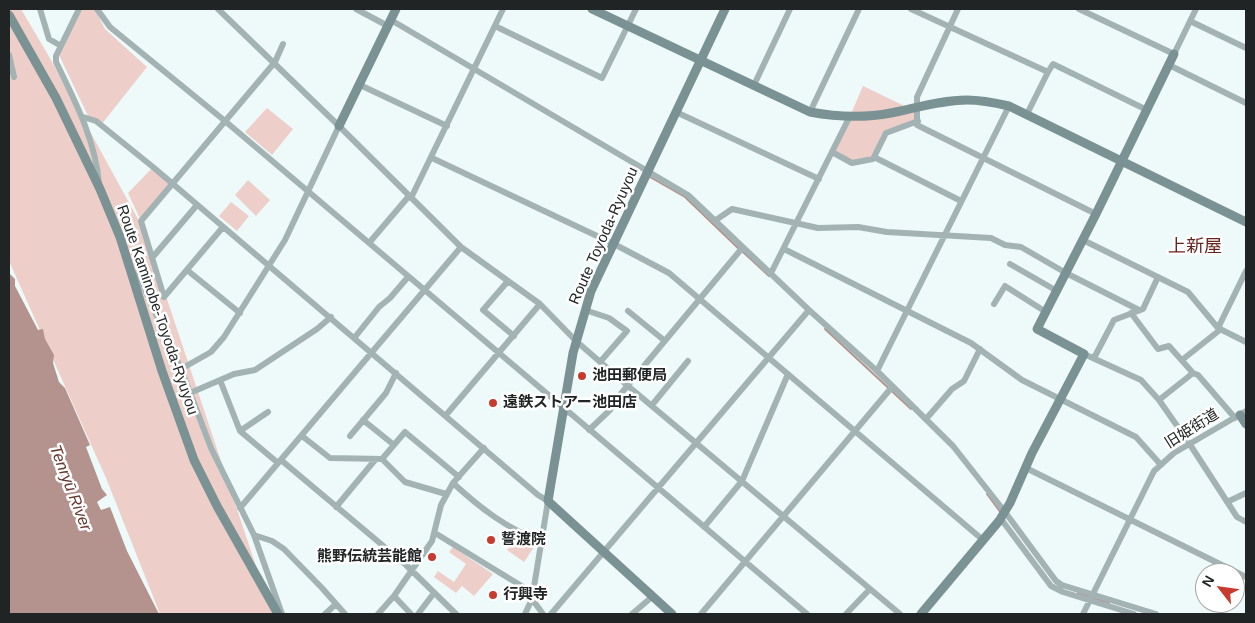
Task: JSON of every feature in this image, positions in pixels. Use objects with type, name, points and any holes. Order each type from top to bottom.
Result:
[{"type":"street","points":[[40,9],[49,38],[61,46]]},
{"type":"street","points":[[79,9],[56,56],[56,62],[83,117],[98,170],[100,189]]},
{"type":"street","points":[[97,9],[110,27],[225,121],[499,353],[563,410],[570,413],[807,614]]},
{"type":"street","points":[[218,9],[275,62],[461,247],[540,304],[576,341],[600,362],[900,614]]},
{"type":"street","points":[[356,9],[389,23],[474,68],[688,194],[954,446],[1051,586],[1058,590],[1156,614]]},
{"type":"street","points":[[181,369],[212,352],[224,337],[285,240],[396,9]]},
{"type":"street","points":[[369,243],[410,197],[432,158],[503,9]]},
{"type":"street","points":[[592,9],[810,112],[829,115],[872,116],[945,102],[967,100],[1009,106],[1246,222]]},
{"type":"street","points":[[494,26],[602,78],[636,9]]},
{"type":"street","name":"Route Toyoda-Ryuyou","points":[[548,501],[576,341],[585,310],[597,277],[725,9]]},
{"type":"street","points":[[754,85],[790,9]]},
{"type":"street","points":[[810,112],[859,9]]},
{"type":"street","points":[[911,9],[1048,72]]},
{"type":"street","points":[[958,9],[917,97],[917,125],[1096,214]]},
{"type":"street","points":[[1079,9],[1174,54]]},
{"type":"street","points":[[1196,9],[1096,214],[1037,329],[1084,354],[1141,380],[1159,400],[1237,517],[1246,522]]},
{"type":"street","name":"Route Kaminobe-Toyoda-Ryuyou","points":[[9,15],[56,98],[100,189],[120,236],[162,371],[194,460],[217,506],[278,614]]},
{"type":"street","points":[[1190,21],[1246,48]]},
{"type":"street","points":[[223,227],[164,297],[141,221],[275,62],[283,44]]},
{"type":"street","points":[[9,55],[14,77]]},
{"type":"street","points":[[1027,114],[1053,64],[1146,110]]},
{"type":"street","points":[[1168,65],[1246,103]]},
{"type":"street","points":[[360,85],[447,126]]},
{"type":"street","points":[[877,371],[1009,106]]},
{"type":"street","points":[[676,112],[819,178]]},
{"type":"street","points":[[771,274],[850,116]]},
{"type":"street","points":[[83,117],[96,120],[355,337],[538,495],[548,501],[672,614]]},
{"type":"street","points":[[832,152],[852,163],[873,159],[886,133],[918,121]]},
{"type":"street","points":[[874,157],[961,201]]},
{"type":"street","points":[[432,158],[614,244],[670,273],[984,540]]},
{"type":"street","points":[[152,258],[197,205]]},
{"type":"street","points":[[716,220],[732,210],[818,228],[858,227],[887,232],[991,238],[1005,245],[1021,247],[1066,273],[1139,310]]},
{"type":"street","points":[[1083,240],[1188,292],[1219,329],[1246,342]]},
{"type":"street","points":[[240,508],[461,247]]},
{"type":"street","points":[[589,430],[610,410],[743,247]]},
{"type":"street","points":[[784,249],[907,310],[980,349],[1022,380],[1136,437],[1161,466]]},
{"type":"street","points":[[1010,264],[1057,291]]},
{"type":"street","points":[[187,270],[240,312]]},
{"type":"street","points":[[132,271],[140,279],[181,369],[211,448],[254,535],[282,614]]},
{"type":"street","points":[[1182,360],[1219,329],[1246,271]]},
{"type":"street","points":[[355,337],[379,307],[390,298],[408,276]]},
{"type":"street","points":[[1094,358],[1114,320],[1143,309],[1158,277]]},
{"type":"street","points":[[508,281],[483,310],[514,336]]},
{"type":"street","points":[[994,304],[1004,286],[1046,312]]},
{"type":"street","points":[[446,415],[540,304]]},
{"type":"street","points":[[585,310],[609,318],[627,331],[600,362]]},
{"type":"street","points":[[551,614],[809,310]]},
{"type":"street","points":[[628,311],[665,341]]},
{"type":"street","points":[[1131,313],[1158,349],[1169,346],[1193,373],[1198,375],[1240,415],[1246,424]]},
{"type":"street","points":[[190,393],[234,374],[255,370],[317,329],[331,317]]},
{"type":"street","points":[[926,419],[952,390],[964,381],[980,349]]},
{"type":"street","points":[[921,614],[1003,515],[1084,354]]},
{"type":"street","points":[[652,405],[688,362]]},
{"type":"street","points":[[350,436],[386,393],[396,373]]},
{"type":"street","points":[[1159,400],[1193,373]]},
{"type":"street","points":[[704,527],[742,481],[788,374]]},
{"type":"street","points":[[220,380],[240,431],[336,507],[411,571],[456,614]]},
{"type":"street","points":[[701,614],[892,387]]},
{"type":"street","points":[[240,431],[268,412]]},
{"type":"street","name":"旧姫街道","points":[[1130,519],[1154,471],[1174,453],[1189,443],[1240,415]]},
{"type":"street","points":[[363,420],[394,445]]},
{"type":"street","points":[[336,507],[405,432],[459,477]]},
{"type":"street","points":[[302,436],[330,458],[378,460],[405,482],[446,494]]},
{"type":"street","points":[[378,614],[394,596],[432,541],[441,505],[446,494],[484,448]]},
{"type":"street","points":[[1026,468],[1246,577]]},
{"type":"street","points":[[453,484],[494,517],[529,537],[542,541]]},
{"type":"street","points":[[1227,502],[1246,493]]},
{"type":"street","points":[[525,614],[532,596],[548,501]]},
{"type":"street","points":[[1083,614],[1130,519]]},
{"type":"street","points":[[435,533],[532,596],[543,614]]},
{"type":"street","points":[[254,535],[272,541],[284,549],[345,614]]},
{"type":"street","points":[[846,614],[870,589]]},
{"type":"street","points":[[418,614],[434,593]]},
{"type":"street","points":[[394,596],[411,614]]},
{"type":"street","points":[[632,614],[652,596]]},
{"type":"street","points":[[1092,598],[1134,614]]},
{"type":"street","points":[[325,614],[336,604]]},
{"type":"shaded area","points":[[9,9],[21,9],[144,230],[264,590],[282,614],[160,614],[106,478],[9,261]]},
{"type":"shaded area","points":[[80,9],[95,9],[105,29],[147,67],[101,125],[89,118],[59,55]]},
{"type":"shaded area","points":[[863,86],[911,109],[918,108],[918,121],[883,134],[874,157],[852,163],[832,152]]},
{"type":"shaded area","points":[[267,108],[293,129],[272,155],[245,132]]},
{"type":"shaded area","points":[[153,167],[172,183],[141,221],[128,193]]},
{"type":"shaded area","points":[[248,180],[270,200],[256,216],[235,195]]},
{"type":"shaded area","points":[[231,202],[249,216],[237,231],[219,216]]},
{"type":"shaded area","points":[[518,534],[536,544],[524,562],[507,550]]},
{"type":"shaded area","points":[[453,547],[493,574],[474,596],[462,586],[456,593],[434,577],[438,571],[454,582],[466,564],[449,552]]},
{"type":"water","name":"Tenryū River","points":[[9,273],[15,279],[15,286],[38,330],[43,329],[45,339],[54,355],[53,363],[59,382],[65,388],[90,445],[86,447],[102,489],[107,495],[97,502],[101,510],[110,507],[127,551],[159,614],[10,614],[9,612]]},
{"type":"waterway","points":[[650,177],[685,197],[739,249]]},
{"type":"waterway","points":[[743,252],[769,276]]},
{"type":"waterway","points":[[825,329],[911,409]]},
{"type":"waterway","points":[[987,494],[1001,513]]},
{"type":"waterway","points":[[1078,593],[1109,603]]},
{"type":"place","name":"池田郵便局","points":[[582,376]]},
{"type":"place","name":"遠鉄ストアー池田店","points":[[493,403]]},
{"type":"place","name":"誓渡院","points":[[491,540]]},
{"type":"place","name":"熊野伝統芸能館","points":[[432,557]]},
{"type":"place","name":"行興寺","points":[[493,595]]},
{"type":"district","name":"上新屋","points":[[1195,247]]}]
